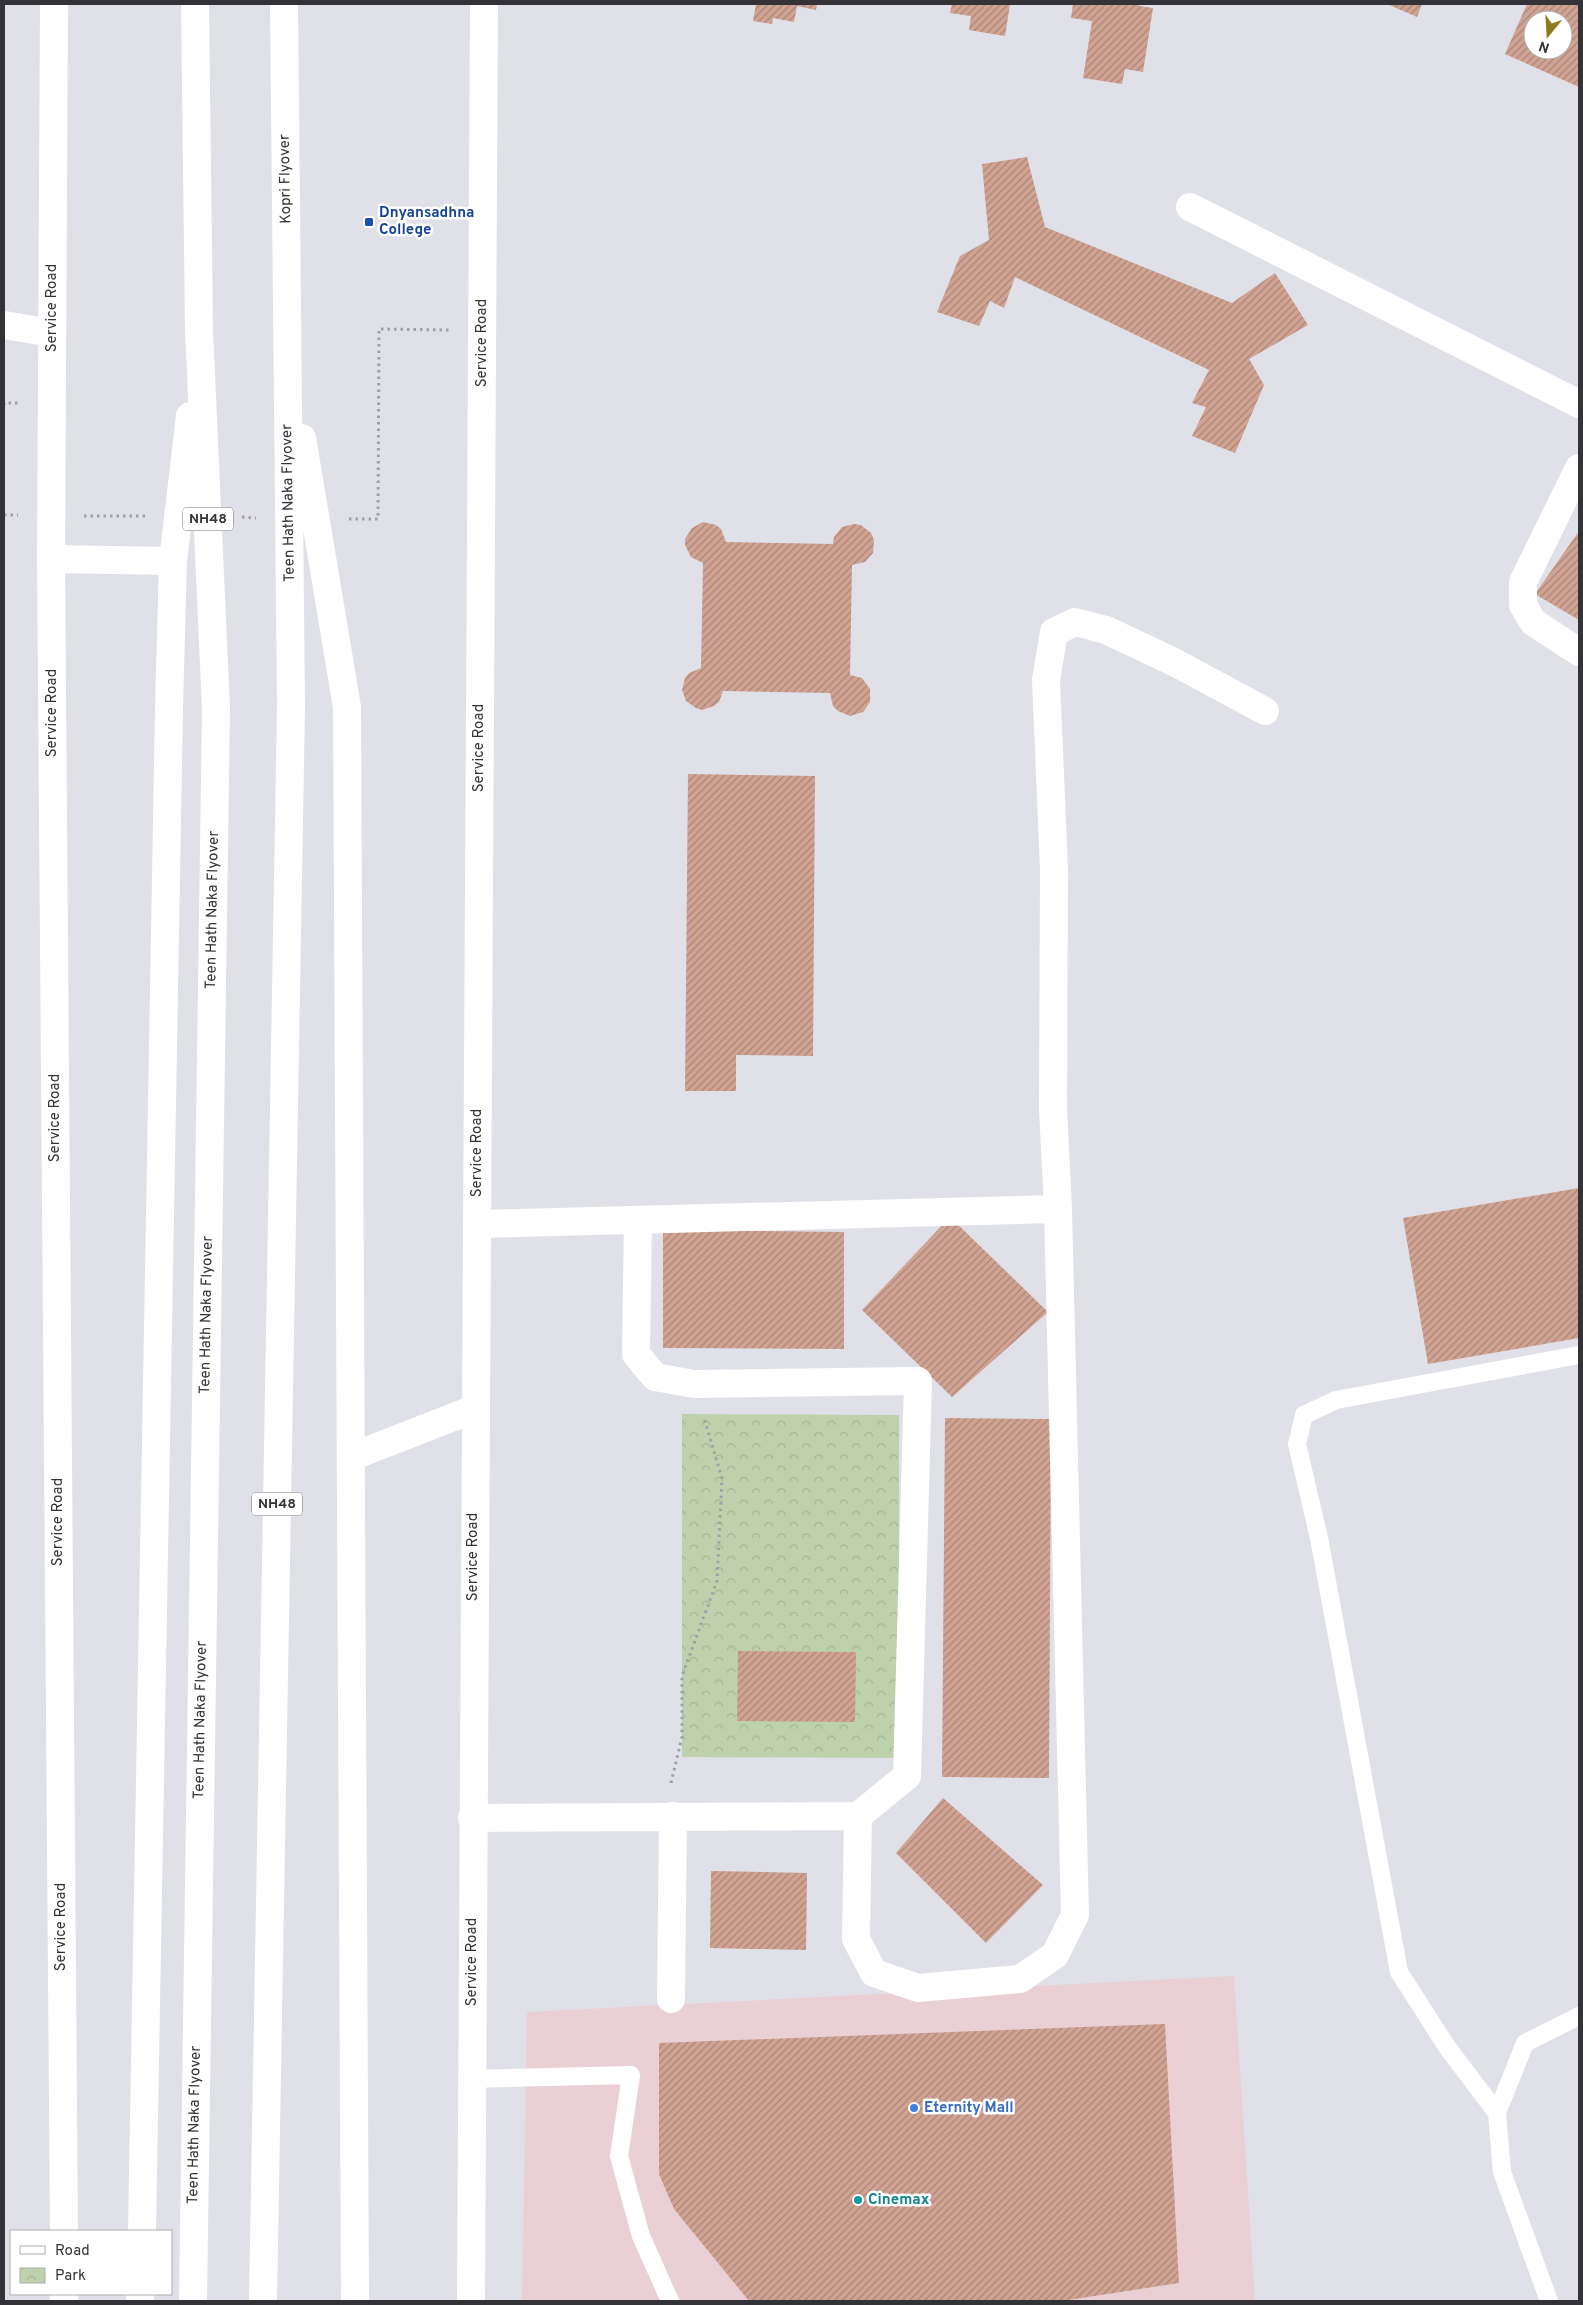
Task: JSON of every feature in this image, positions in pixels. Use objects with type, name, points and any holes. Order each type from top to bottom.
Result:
[{"type":"main road","name":"Service Road","points":[[54,4],[51,559],[64,2230]]},
{"type":"main road","name":"NH48","points":[[195,4],[199,330]]},
{"type":"main road","name":"Kopri Flyover","points":[[284,4],[288,355]]},
{"type":"main road","name":"Service Road","points":[[471,2301],[474,1409],[477,1224],[484,4]]},
{"type":"main road","points":[[1190,207],[1579,404]]},
{"type":"main road","points":[[4,325],[52,333]]},
{"type":"main road","points":[[142,2230],[168,718],[174,560],[199,330]]},
{"type":"main road","name":"Teen Hath Naka Flyover","points":[[193,2301],[216,709],[199,330]]},
{"type":"main road","points":[[288,355],[348,707],[355,2301]]},
{"type":"main road","name":"Teen Hath Naka Flyover","points":[[264,2301],[291,707],[288,355]]},
{"type":"main road","points":[[1579,468],[1523,582],[1523,605],[1533,622],[1579,652]]},
{"type":"main road","points":[[51,559],[174,560]]},
{"type":"main road","points":[[858,1816],[856,1939],[874,1973],[918,1988],[1020,1979],[1055,1955],[1075,1916],[1058,1209],[1053,1109],[1054,869],[1046,680],[1054,632],[1075,622],[1106,630],[1174,662],[1266,711]]},
{"type":"main road","points":[[477,1224],[1058,1209]]},
{"type":"main road","points":[[472,1818],[858,1816],[907,1776],[918,1381],[694,1384],[656,1377],[636,1354],[638,1220]]},
{"type":"main road","points":[[351,1456],[474,1409]]},
{"type":"main road","points":[[668,1816],[671,1999]]},
{"type":"lane","points":[[1497,2113],[1447,2047],[1398,1972],[1319,1538],[1297,1444],[1304,1415],[1336,1400],[1579,1355]]},
{"type":"lane","points":[[1549,2301],[1502,2172],[1497,2113],[1525,2042],[1579,2016]]},
{"type":"lane","points":[[471,2079],[631,2076],[619,2156],[641,2236],[670,2301]]},
{"type":"path","points":[[378,519],[379,329],[482,330]]},
{"type":"path","points":[[668,1816],[682,1737],[682,1676],[717,1581],[722,1478],[694,1384]]},
{"type":"shaded area","points":[[1234,1976],[1255,2301],[522,2301],[527,2012]]},
{"type":"green space","points":[[682,1414],[899,1415],[899,1758],[682,1757]]},
{"type":"building","points":[[756,4],[817,4],[816,10],[797,6],[794,22],[773,18],[772,24],[753,21]]},
{"type":"building","points":[[952,4],[1010,4],[1005,36],[969,30],[971,16],[950,13]]},
{"type":"building","points":[[1073,4],[1139,4],[1139,6],[1153,8],[1143,72],[1125,69],[1122,84],[1083,78],[1092,21],[1071,18]]},
{"type":"building","points":[[1387,4],[1422,4],[1417,17]]},
{"type":"building","points":[[1527,4],[1579,4],[1579,87],[1505,54],[1523,13],[1523,60],[1573,60],[1573,10],[1524,10]]},
{"type":"building","points":[[1027,157],[1045,227],[1232,303],[1275,273],[1308,325],[1249,359],[1264,385],[1235,453],[1192,436],[1206,407],[1192,403],[1209,370],[1015,277],[1004,308],[990,301],[979,326],[937,312],[960,256],[989,240],[982,164]]},
{"type":"building","points":[[703,522],[716,525],[721,529],[726,542],[833,544],[834,537],[842,527],[854,524],[861,525],[871,533],[874,540],[873,553],[865,562],[852,565],[850,675],[862,678],[870,689],[870,702],[863,712],[850,716],[838,711],[833,706],[830,693],[723,691],[719,702],[702,710],[686,701],[682,690],[685,678],[689,673],[701,668],[703,563],[691,557],[685,545],[685,539],[692,528]]},
{"type":"building","points":[[1579,531],[1579,620],[1535,594]]},
{"type":"building","points":[[688,774],[815,776],[813,1056],[736,1055],[736,1091],[685,1091]]},
{"type":"building","points":[[1579,1188],[1579,1338],[1428,1364],[1403,1218]]},
{"type":"building","points":[[950,1217],[1048,1312],[952,1397],[862,1310]]},
{"type":"building","points":[[663,1230],[844,1232],[844,1349],[663,1348]]},
{"type":"building","points":[[945,1418],[1051,1419],[1049,1778],[942,1777]]},
{"type":"building","points":[[738,1651],[856,1652],[855,1722],[737,1721]]},
{"type":"building","points":[[943,1798],[1043,1885],[986,1943],[896,1853]]},
{"type":"building","points":[[711,1871],[807,1873],[806,1950],[710,1948]]},
{"type":"building","name":"Eternity Mall","points":[[1165,2024],[1179,2283],[1062,2301],[749,2301],[674,2209],[659,2174],[659,2043]]},
{"type":"place","name":"Dnyansadhna College","points":[[369,222]]},
{"type":"place","name":"Eternity Mall","points":[[914,2108]]},
{"type":"place","name":"Cinemax","points":[[858,2200]]}]
